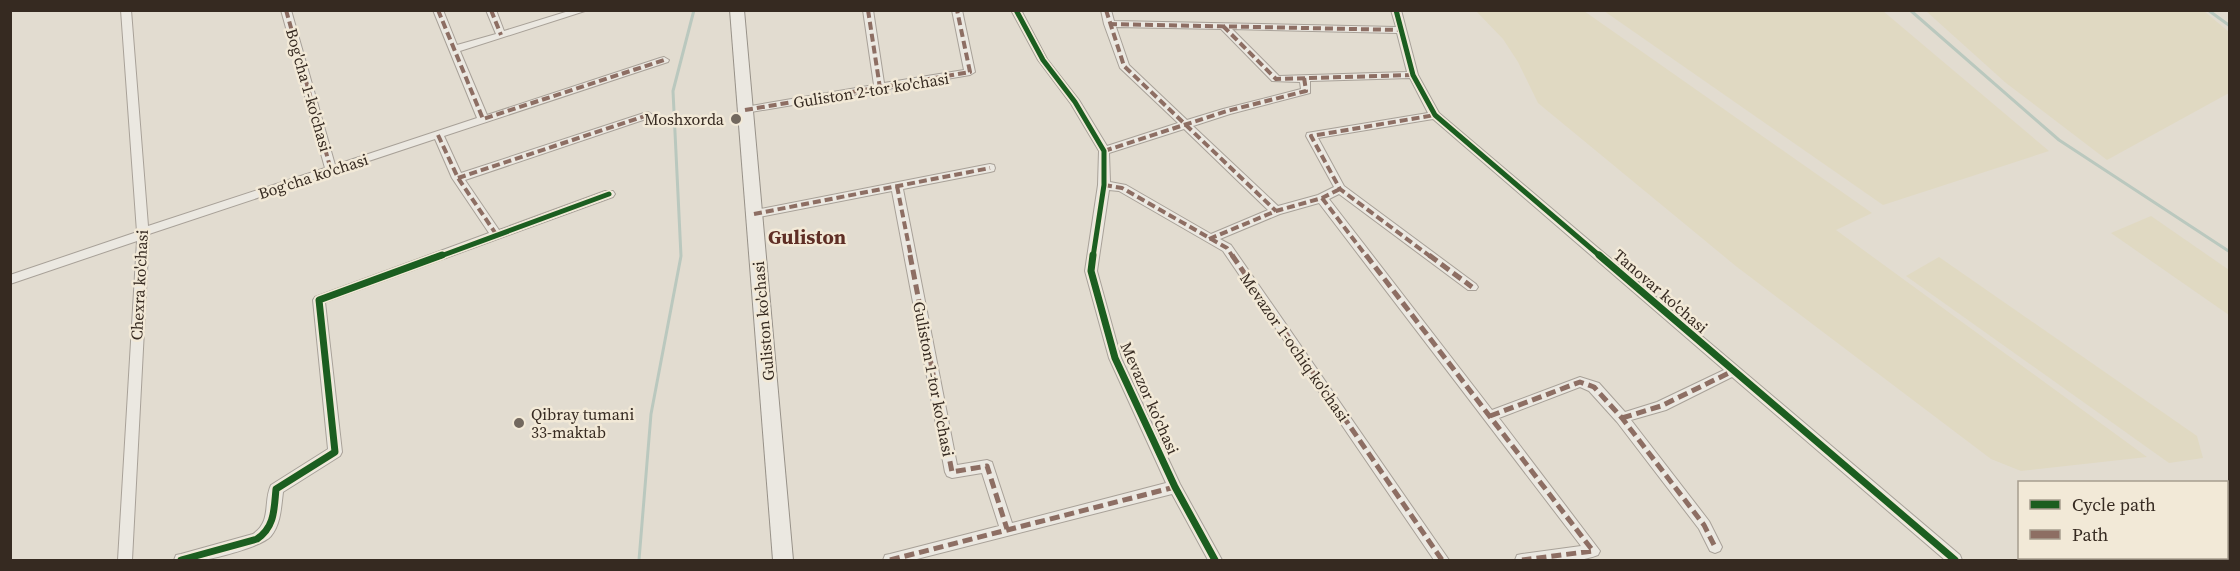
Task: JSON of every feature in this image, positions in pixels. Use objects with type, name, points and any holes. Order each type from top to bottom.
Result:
[{"type":"main road","name":"Guliston ko'chasi","points":[[737,10],[783,561]]},
{"type":"street","name":"Chexra ko'chasi","points":[[125,561],[142,234],[126,10]]},
{"type":"street","name":"Bog'cha 1-ko'chasi","points":[[286,10],[332,170]]},
{"type":"street","points":[[438,10],[483,119]]},
{"type":"street","points":[[491,10],[501,35]]},
{"type":"street","points":[[454,50],[584,10]]},
{"type":"street","points":[[868,10],[880,88]]},
{"type":"street","name":"Guliston 2-tor ko'chasi","points":[[745,110],[970,72],[957,10]]},
{"type":"street","points":[[1016,10],[1043,60],[1075,102],[1104,151],[1264,101],[1306,91],[1304,77]]},
{"type":"street","points":[[1106,10],[1124,66],[1276,211]]},
{"type":"street","name":"Tanovar ko'chasi","points":[[1396,10],[1413,75],[1436,115],[1955,561]]},
{"type":"street","points":[[1109,24],[1402,30]]},
{"type":"street","points":[[1223,26],[1276,79],[1413,75]]},
{"type":"street","name":"Bog'cha ko'chasi","points":[[10,280],[664,60]]},
{"type":"street","points":[[458,178],[648,115]]},
{"type":"street","points":[[1436,115],[1311,136],[1340,189],[1472,287]]},
{"type":"street","points":[[438,135],[458,178],[496,234]]},
{"type":"street","name":"Mevazor ko'chasi","points":[[1104,151],[1104,185],[1091,271],[1115,358],[1175,487],[1215,561]]},
{"type":"street","points":[[754,214],[990,168]]},
{"type":"street","name":"Mevazor 1-ochiq ko'chasi","points":[[1104,185],[1122,188],[1227,248],[1442,561]]},
{"type":"street","name":"Guliston 1-tor ko'chasi","points":[[897,186],[952,472],[987,466],[1007,529]]},
{"type":"street","points":[[1209,239],[1276,211],[1322,198],[1340,189]]},
{"type":"street","points":[[181,561],[257,539],[266,534],[271,527],[276,489],[335,452],[319,300],[609,194]]},
{"type":"street","points":[[1322,198],[1593,551],[1521,561]]},
{"type":"street","points":[[1622,418],[1661,406],[1733,371]]},
{"type":"street","points":[[1490,416],[1580,382],[1594,387],[1622,418],[1704,525],[1715,547]]},
{"type":"street","points":[[890,561],[1175,487]]},
{"type":"shaded area","points":[[1476,11],[1584,11],[1872,213],[1836,230],[2147,457],[2021,471],[1991,459],[1737,267],[1538,103],[1518,62],[1503,39]]},
{"type":"shaded area","points":[[1604,11],[1883,11],[2049,151],[1883,205]]},
{"type":"shaded area","points":[[1926,11],[2204,11],[2229,32],[2229,93],[2107,160],[2006,83]]},
{"type":"shaded area","points":[[2151,216],[2229,270],[2229,315],[2111,233]]},
{"type":"shaded area","points":[[1939,257],[2197,436],[2203,458],[2169,463],[1906,276]]},
{"type":"waterway","points":[[639,560],[651,414],[681,256],[673,91],[694,10]]},
{"type":"waterway","points":[[1910,10],[2059,140],[2230,252]]},
{"type":"waterway","points":[[2208,10],[2230,26]]},
{"type":"marked path","points":[[286,10],[331,170]]},
{"type":"marked path","points":[[438,10],[483,119],[664,60]]},
{"type":"marked path","points":[[491,10],[501,35]]},
{"type":"marked path","points":[[868,10],[880,88]]},
{"type":"marked path","points":[[745,110],[970,72],[957,10]]},
{"type":"marked path","points":[[1106,10],[1124,66],[1276,211]]},
{"type":"marked path","points":[[1109,24],[1402,30]]},
{"type":"marked path","points":[[1223,26],[1276,79],[1413,75]]},
{"type":"marked path","points":[[1104,151],[1227,111],[1306,91],[1304,77]]},
{"type":"marked path","points":[[458,178],[648,115]]},
{"type":"marked path","points":[[1435,115],[1311,136],[1340,189],[1472,287]]},
{"type":"marked path","points":[[438,135],[458,178],[496,234],[502,232]]},
{"type":"marked path","points":[[754,214],[990,168]]},
{"type":"marked path","points":[[1104,185],[1122,188],[1227,248],[1442,560]]},
{"type":"marked path","points":[[897,186],[952,472],[987,466],[1007,529]]},
{"type":"marked path","points":[[1209,239],[1276,211],[1322,198],[1340,189]]},
{"type":"marked path","points":[[1322,198],[1593,551],[1522,560]]},
{"type":"marked path","points":[[1622,418],[1661,406],[1733,371]]},
{"type":"marked path","points":[[1490,416],[1580,382],[1594,387],[1622,418],[1704,525],[1715,547]]},
{"type":"marked path","points":[[890,560],[1175,487]]},
{"type":"cycle path","points":[[1016,10],[1043,60],[1075,102],[1104,151],[1104,185],[1091,271],[1115,358],[1175,487],[1215,560]]},
{"type":"cycle path","points":[[1396,10],[1413,75],[1435,115],[1955,560]]},
{"type":"cycle path","points":[[181,560],[257,539],[263,535],[268,530],[273,517],[276,489],[335,452],[319,300],[609,194]]},
{"type":"place","name":"Moshxorda","points":[[736,119]]},
{"type":"place","name":"Qibray tumani 33-maktab","points":[[519,423]]},
{"type":"district","name":"Guliston","points":[[807,237]]}]
